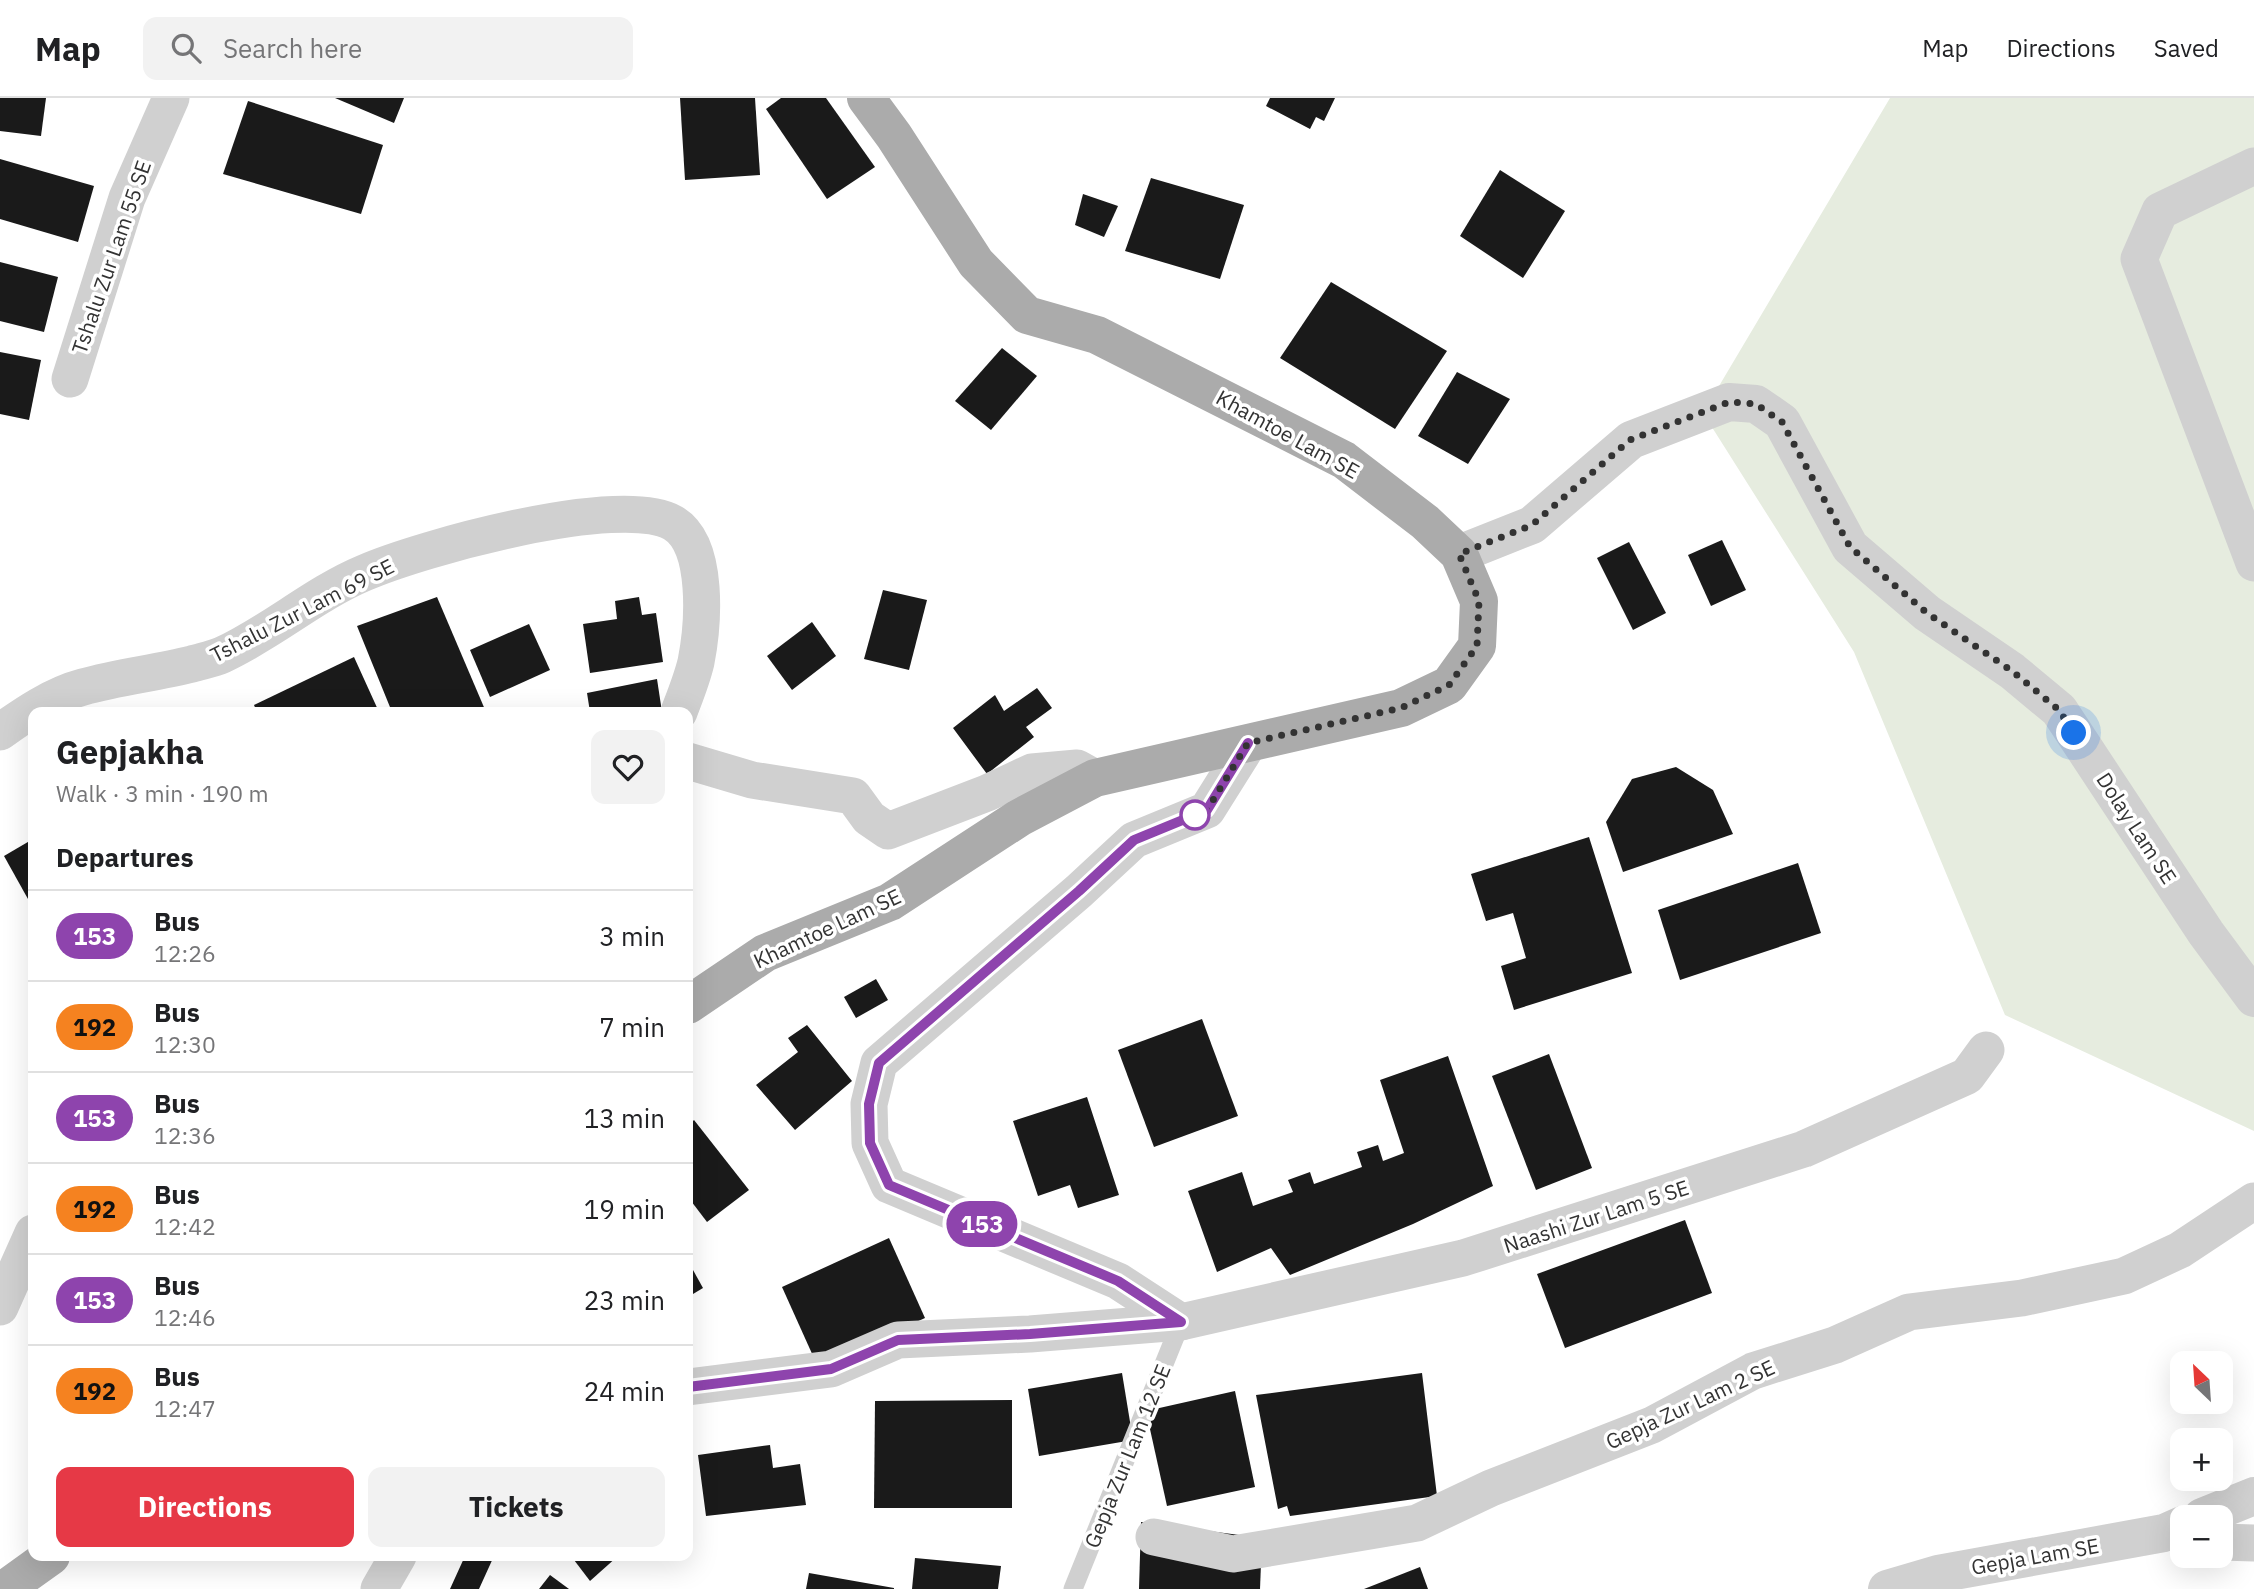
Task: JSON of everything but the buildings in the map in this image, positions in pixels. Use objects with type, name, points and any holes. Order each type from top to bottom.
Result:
[{"type":"main road","name":"Khamtoe Lam SE","points":[[693,1002],[765,953],[890,902],[1019,818],[1095,778],[1401,708],[1449,685],[1477,646],[1479,601],[1459,554],[1425,522],[1344,460],[1097,335],[1027,314],[976,264],[894,136],[866,98]]},
{"type":"main road","points":[[5,1589],[44,1561]]},
{"type":"street","name":"Tshalu Zur Lam 55 SE","points":[[71,379],[127,198],[171,98]]},
{"type":"street","points":[[2254,166],[2161,211],[2139,259],[2254,564]]},
{"type":"street","name":"Dolay Lam SE","points":[[1459,554],[1532,525],[1630,440],[1729,402],[1756,404],[1782,422],[1850,547],[1927,613],[2012,671],[2059,710],[2206,933],[2254,998]]},
{"type":"street","name":"Tshalu Zur Lam 69 SE","points":[[37,707],[80,687],[219,656],[259,637],[306,605],[361,574],[449,543],[602,514],[650,514],[674,524],[690,540],[701,577],[700,638],[695,666],[681,707]]},
{"type":"street","name":"Tshalu Zur Lam 69 SE","points":[[0,732],[28,712]]},
{"type":"street","points":[[1181,1322],[1118,1281],[889,1185],[870,1143],[869,1104],[879,1063],[1079,891],[1134,840],[1207,810],[1248,743]]},
{"type":"street","points":[[693,762],[752,780],[853,796],[869,818],[888,831],[987,793],[1032,772],[1077,768],[1095,778]]},
{"type":"street","name":"Naashi Zur Lam 5 SE","points":[[693,1386],[831,1369],[898,1340],[1030,1334],[1181,1322],[1463,1258],[1804,1149],[1967,1076],[1986,1050]]},
{"type":"street","name":"Gepja Zur Lam 2 SE","points":[[1154,1538],[1233,1554],[1417,1523],[1492,1488],[1653,1425],[1753,1371],[1835,1345],[1909,1312],[2022,1298],[2124,1276],[2180,1250],[2254,1201]]},
{"type":"street","points":[[0,1307],[28,1244]]},
{"type":"street","points":[[2232,1505],[2254,1496]]},
{"type":"street","name":"Gepja Lam SE","points":[[1887,1589],[1938,1574],[2170,1534]]},
{"type":"street","points":[[2233,1542],[2254,1543]]},
{"type":"street","points":[[379,1589],[395,1561]]},
{"type":"lane","name":"Gepja Zur Lam 12 SE","points":[[1073,1589],[1181,1322]]},
{"type":"shaded area","points":[[1890,98],[2254,98],[2254,1131],[2005,1015],[1854,652],[1703,413]]},
{"type":"bus line","name":"153","points":[[693,1386],[831,1369],[898,1340],[1030,1334],[1181,1322],[1118,1281],[889,1185],[870,1143],[869,1104],[879,1063],[1079,891],[1134,840],[1207,810],[1248,743]]},
{"type":"route","points":[[1195,815],[1207,810],[1248,743],[1401,708],[1449,685],[1477,646],[1479,601],[1459,554],[1532,525],[1630,440],[1729,402],[1756,404],[1782,422],[1850,547],[1927,613],[2012,671],[2059,710],[2074,733]]}]
